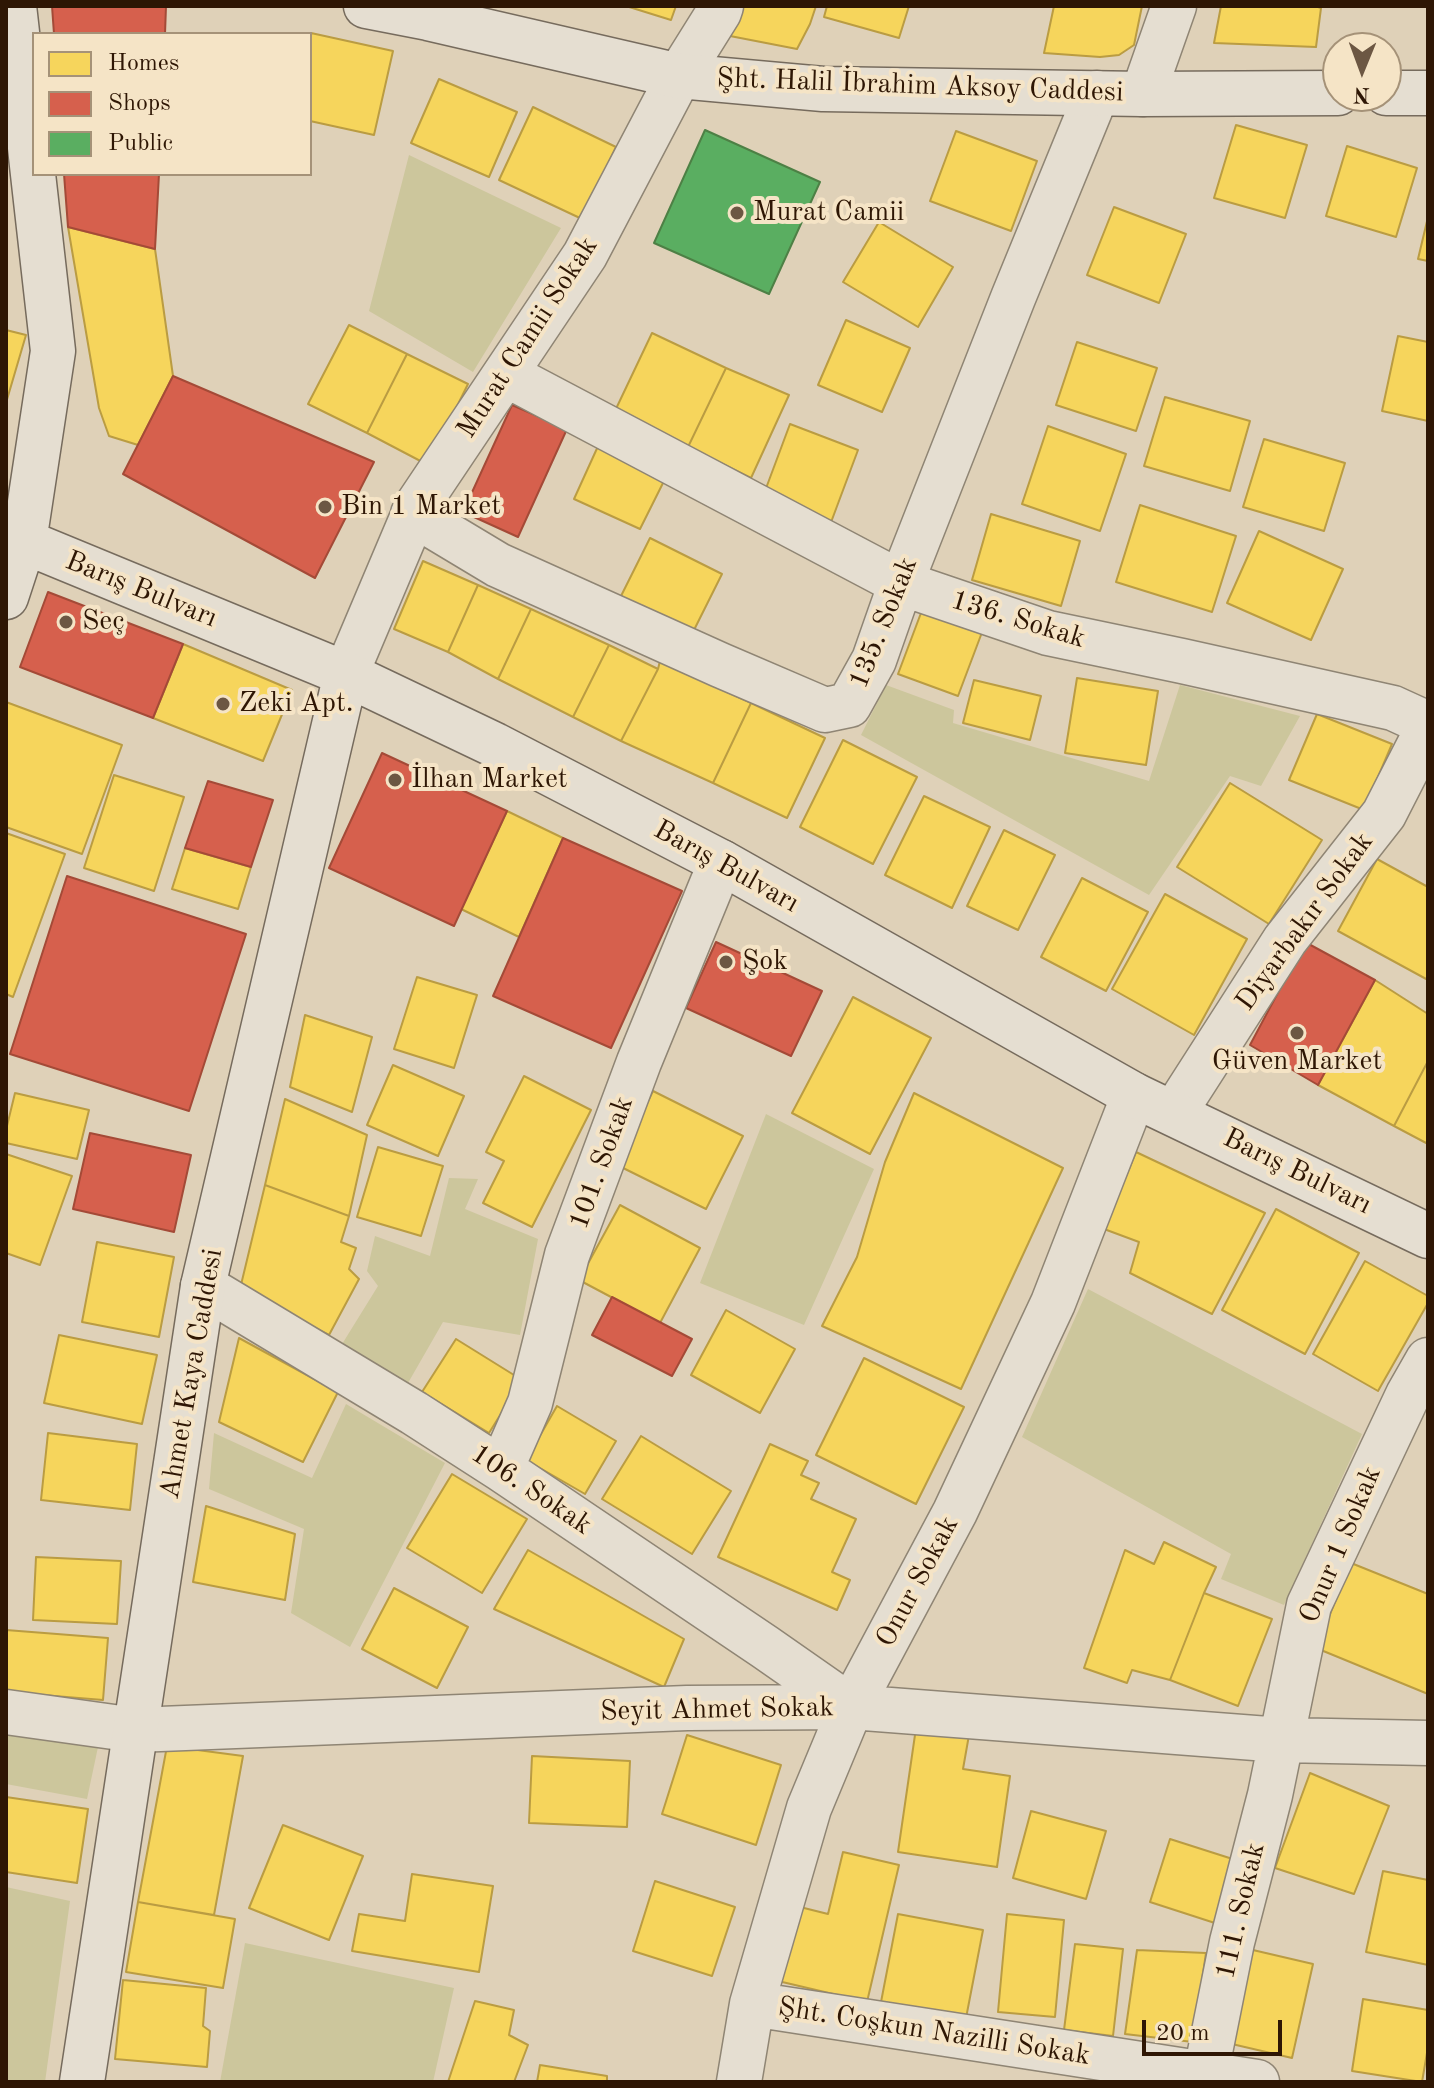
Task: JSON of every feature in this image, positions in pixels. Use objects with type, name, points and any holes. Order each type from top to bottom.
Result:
[{"type":"street","points":[[14,6],[32,165]]},
{"type":"street","name":"Şht. Halil İbrahim Aksoy Caddesi","points":[[366,6],[679,76],[823,89],[1322,93]]},
{"type":"street","name":"Murat Camii Sokak","points":[[346,674],[413,514],[585,255],[679,76],[721,6]]},
{"type":"street","points":[[1143,94],[1174,6]]},
{"type":"street","name":"135. Sokak","points":[[413,514],[498,565],[825,710],[849,705],[874,660],[1013,298],[1097,93]]},
{"type":"street","points":[[1402,93],[1428,93]]},
{"type":"street","points":[[6,597],[53,351],[33,176]]},
{"type":"street","name":"136. Sokak","points":[[507,375],[901,583],[1048,633],[1393,708],[1428,726]]},
{"type":"street","name":"Barış Bulvarı","points":[[15,538],[346,674],[495,745],[721,862],[1134,1095],[1428,1236]]},
{"type":"street","name":"Ahmet Kaya Caddesi","points":[[82,2082],[203,1286],[346,674]]},
{"type":"street","name":"Diyarbakır Sokak","points":[[1174,1113],[1285,940],[1384,814],[1428,726]]},
{"type":"street","name":"101. Sokak","points":[[501,1469],[530,1403],[567,1255],[639,1062],[721,862]]},
{"type":"street","name":"Onur Sokak","points":[[739,2082],[752,2004],[809,1808],[851,1707],[955,1512],[1053,1303],[1134,1095]]},
{"type":"street","name":"106. Sokak","points":[[203,1286],[501,1469],[851,1707]]},
{"type":"street","name":"Onur 1 Sokak","points":[[1281,1740],[1309,1605],[1408,1395],[1428,1360]]},
{"type":"street","name":"Seyit Ahmet Sokak","points":[[6,1712],[135,1730],[687,1708],[851,1707],[1281,1740],[1428,1743]]},
{"type":"street","name":"111. Sokak","points":[[1205,2078],[1232,1942],[1281,1740]]},
{"type":"street","name":"Şht. Coşkun Nazilli Sokak","points":[[752,2004],[1205,2078],[1257,2082]]},
{"type":"shaded area","points":[[409,155],[561,228],[473,372],[369,311]]},
{"type":"shaded area","points":[[886,685],[954,710],[953,723],[1149,781],[1180,685],[1300,716],[1261,786],[1230,776],[1149,895],[861,735]]},
{"type":"shaded area","points":[[766,1114],[874,1169],[804,1325],[700,1283]]},
{"type":"shaded area","points":[[449,1178],[478,1179],[465,1209],[538,1239],[520,1335],[443,1322],[408,1383],[339,1349],[378,1286],[367,1271],[375,1236],[430,1256]]},
{"type":"shaded area","points":[[1088,1289],[1362,1434],[1284,1605],[1221,1579],[1231,1554],[1022,1437]]},
{"type":"shaded area","points":[[346,1404],[445,1463],[350,1647],[291,1613],[304,1529],[209,1489],[214,1433],[312,1478]]},
{"type":"shaded area","points":[[6,1734],[98,1747],[87,1799],[6,1784]]},
{"type":"shaded area","points":[[6,1887],[70,1901],[45,2082],[6,2082]]},
{"type":"shaded area","points":[[245,1943],[454,1988],[433,2082],[220,2082]]},
{"type":"building: Homes","points":[[626,6],[676,6],[671,20]]},
{"type":"building: Homes","points":[[737,6],[816,6],[797,49],[730,36]]},
{"type":"building: Homes","points":[[827,6],[909,6],[899,38],[824,17]]},
{"type":"building: Homes","points":[[1054,6],[1142,6],[1134,45],[1119,55],[1100,57],[1044,53]]},
{"type":"building: Homes","points":[[1221,6],[1321,8],[1316,47],[1214,43]]},
{"type":"building: Homes","points":[[312,33],[393,51],[374,135],[312,121]]},
{"type":"building: Homes","points":[[439,79],[517,112],[489,177],[411,143]]},
{"type":"building: Homes","points":[[533,107],[616,147],[582,219],[499,180]]},
{"type":"building: Homes","points":[[1236,125],[1307,145],[1285,218],[1214,198]]},
{"type":"building: Homes","points":[[956,131],[1037,161],[1011,231],[930,201]]},
{"type":"building: Homes","points":[[1347,146],[1417,168],[1396,237],[1326,216]]},
{"type":"building: Homes","points":[[1114,207],[1186,234],[1159,303],[1087,275]]},
{"type":"building: Homes","points":[[1428,217],[1428,261],[1418,259]]},
{"type":"building: Homes","points":[[879,222],[953,267],[918,327],[843,282]]},
{"type":"building: Homes","points":[[68,227],[155,249],[173,376],[138,445],[109,436],[99,408]]},
{"type":"building: Homes","points":[[846,320],[910,348],[882,412],[818,385]]},
{"type":"building: Homes","points":[[349,325],[407,354],[367,433],[308,404]]},
{"type":"building: Homes","points":[[6,330],[26,335],[6,403]]},
{"type":"building: Homes","points":[[652,333],[726,368],[688,447],[614,413]]},
{"type":"building: Homes","points":[[1398,336],[1428,342],[1428,421],[1382,411]]},
{"type":"building: Homes","points":[[1077,342],[1157,368],[1136,431],[1056,405]]},
{"type":"building: Homes","points":[[407,354],[468,384],[428,465],[367,433]]},
{"type":"building: Homes","points":[[726,368],[789,395],[751,478],[688,447]]},
{"type":"building: Homes","points":[[1165,397],[1250,421],[1230,491],[1144,466]]},
{"type":"building: Homes","points":[[790,424],[858,450],[830,525],[762,499]]},
{"type":"building: Homes","points":[[1048,426],[1126,454],[1100,531],[1022,504]]},
{"type":"building: Homes","points":[[1264,439],[1345,463],[1324,531],[1243,507]]},
{"type":"building: Homes","points":[[599,444],[667,475],[640,529],[574,499]]},
{"type":"building: Homes","points":[[1140,505],[1236,536],[1212,612],[1116,582]]},
{"type":"building: Homes","points":[[991,514],[1080,541],[1061,606],[972,580]]},
{"type":"building: Homes","points":[[1259,531],[1343,569],[1311,640],[1227,603]]},
{"type":"building: Homes","points":[[650,538],[722,574],[692,634],[620,598]]},
{"type":"building: Homes","points":[[423,561],[478,585],[448,652],[394,629]]},
{"type":"building: Homes","points":[[478,585],[531,609],[498,679],[448,652]]},
{"type":"building: Homes","points":[[924,605],[984,627],[958,696],[898,674]]},
{"type":"building: Homes","points":[[531,609],[609,645],[573,717],[498,679]]},
{"type":"building: Homes","name":"Zeki Apt.","points":[[183,644],[292,690],[263,761],[153,718]]},
{"type":"building: Homes","points":[[609,645],[658,669],[621,741],[573,717]]},
{"type":"building: Homes","points":[[660,661],[751,703],[713,783],[621,741]]},
{"type":"building: Homes","points":[[1077,678],[1158,691],[1146,765],[1065,753]]},
{"type":"building: Homes","points":[[974,680],[1041,696],[1030,740],[963,723]]},
{"type":"building: Homes","points":[[6,702],[122,745],[82,854],[6,827]]},
{"type":"building: Homes","points":[[751,703],[825,738],[787,818],[713,783]]},
{"type":"building: Homes","points":[[1317,714],[1392,744],[1364,810],[1289,780]]},
{"type":"building: Homes","points":[[843,740],[917,777],[873,864],[800,827]]},
{"type":"building: Homes","points":[[114,775],[184,797],[154,891],[84,868]]},
{"type":"building: Homes","points":[[1230,783],[1322,840],[1269,924],[1177,867]]},
{"type":"building: Homes","points":[[924,796],[990,827],[952,908],[885,875]]},
{"type":"building: Homes","points":[[507,811],[563,838],[519,937],[461,909]]},
{"type":"building: Homes","points":[[1004,830],[1055,855],[1018,930],[967,906]]},
{"type":"building: Homes","points":[[6,833],[65,854],[13,997],[6,994]]},
{"type":"building: Homes","points":[[185,848],[251,867],[238,909],[172,889]]},
{"type":"building: Homes","points":[[1377,859],[1428,887],[1428,980],[1338,931]]},
{"type":"building: Homes","points":[[1082,878],[1148,912],[1106,991],[1041,957]]},
{"type":"building: Homes","points":[[1165,894],[1247,939],[1194,1035],[1112,989]]},
{"type":"building: Homes","points":[[417,977],[477,995],[454,1068],[394,1049]]},
{"type":"building: Homes","points":[[1375,980],[1428,1014],[1428,1061],[1394,1126],[1318,1085]]},
{"type":"building: Homes","points":[[853,997],[931,1038],[870,1154],[792,1113]]},
{"type":"building: Homes","points":[[305,1015],[372,1037],[352,1112],[290,1087]]},
{"type":"building: Homes","points":[[1428,1061],[1428,1144],[1394,1126]]},
{"type":"building: Homes","points":[[393,1065],[464,1096],[438,1156],[367,1125]]},
{"type":"building: Homes","points":[[524,1076],[591,1110],[532,1227],[483,1203],[504,1161],[486,1152]]},
{"type":"building: Homes","points":[[653,1091],[743,1136],[706,1209],[617,1165]]},
{"type":"building: Homes","points":[[15,1093],[89,1110],[77,1159],[6,1143]]},
{"type":"building: Homes","points":[[914,1093],[1063,1168],[961,1389],[822,1326],[857,1257],[885,1162]]},
{"type":"building: Homes","points":[[285,1099],[367,1135],[349,1216],[265,1185]]},
{"type":"building: Homes","points":[[378,1147],[443,1166],[421,1236],[357,1217]]},
{"type":"building: Homes","points":[[1136,1152],[1265,1213],[1212,1314],[1130,1273],[1139,1242],[1104,1229]]},
{"type":"building: Homes","points":[[6,1154],[72,1176],[40,1265],[6,1253]]},
{"type":"building: Homes","points":[[265,1185],[349,1216],[341,1242],[356,1248],[349,1269],[359,1279],[329,1335],[240,1289]]},
{"type":"building: Homes","points":[[620,1205],[700,1248],[660,1323],[579,1280]]},
{"type":"building: Homes","points":[[1276,1209],[1359,1253],[1305,1354],[1222,1310]]},
{"type":"building: Homes","points":[[97,1242],[174,1257],[159,1337],[82,1322]]},
{"type":"building: Homes","points":[[1365,1261],[1428,1296],[1428,1303],[1378,1391],[1313,1354]]},
{"type":"building: Homes","points":[[726,1310],[795,1349],[760,1413],[691,1375]]},
{"type":"building: Homes","points":[[59,1335],[157,1355],[142,1424],[44,1403]]},
{"type":"building: Homes","points":[[239,1338],[338,1392],[303,1462],[219,1422]]},
{"type":"building: Homes","points":[[456,1339],[522,1380],[489,1433],[422,1392]]},
{"type":"building: Homes","points":[[864,1358],[964,1407],[916,1504],[816,1455]]},
{"type":"building: Homes","points":[[557,1406],[616,1441],[585,1494],[526,1460]]},
{"type":"building: Homes","points":[[48,1433],[137,1444],[130,1510],[41,1500]]},
{"type":"building: Homes","points":[[641,1436],[731,1491],[692,1554],[602,1499]]},
{"type":"building: Homes","points":[[770,1444],[808,1461],[801,1475],[819,1483],[811,1499],[856,1519],[832,1572],[850,1580],[837,1610],[718,1557]]},
{"type":"building: Homes","points":[[452,1474],[527,1519],[482,1593],[407,1548]]},
{"type":"building: Homes","points":[[206,1506],[295,1534],[285,1600],[193,1582]]},
{"type":"building: Homes","points":[[1164,1542],[1216,1567],[1170,1680],[1132,1670],[1127,1683],[1084,1668],[1125,1550],[1154,1564]]},
{"type":"building: Homes","points":[[528,1550],[684,1639],[664,1687],[494,1609]]},
{"type":"building: Homes","points":[[36,1557],[121,1561],[117,1624],[33,1620]]},
{"type":"building: Homes","points":[[1351,1563],[1428,1594],[1428,1694],[1316,1648]]},
{"type":"building: Homes","points":[[394,1588],[468,1627],[437,1688],[362,1649]]},
{"type":"building: Homes","points":[[1204,1593],[1272,1619],[1238,1706],[1170,1680]]},
{"type":"building: Homes","points":[[6,1630],[108,1638],[103,1700],[6,1692]]},
{"type":"building: Homes","points":[[916,1728],[969,1735],[963,1769],[1010,1776],[997,1867],[898,1852]]},
{"type":"building: Homes","points":[[687,1735],[781,1765],[756,1845],[662,1814]]},
{"type":"building: Homes","points":[[167,1746],[243,1756],[214,1915],[138,1902]]},
{"type":"building: Homes","points":[[532,1756],[630,1761],[627,1827],[529,1823]]},
{"type":"building: Homes","points":[[1310,1773],[1389,1806],[1354,1894],[1275,1868]]},
{"type":"building: Homes","points":[[6,1797],[88,1809],[77,1883],[6,1872]]},
{"type":"building: Homes","points":[[1031,1811],[1106,1831],[1086,1899],[1013,1878]]},
{"type":"building: Homes","points":[[283,1825],[363,1856],[329,1940],[249,1908]]},
{"type":"building: Homes","points":[[1170,1839],[1242,1862],[1221,1925],[1150,1902]]},
{"type":"building: Homes","points":[[843,1852],[899,1865],[867,2002],[778,1981],[796,1906],[828,1914]]},
{"type":"building: Homes","points":[[1383,1871],[1428,1880],[1428,1965],[1366,1952]]},
{"type":"building: Homes","points":[[412,1874],[493,1886],[479,1972],[352,1951],[359,1914],[405,1921]]},
{"type":"building: Homes","points":[[655,1881],[735,1907],[712,1976],[633,1951]]},
{"type":"building: Homes","points":[[138,1902],[235,1919],[223,1988],[126,1972]]},
{"type":"building: Homes","points":[[898,1914],[983,1930],[966,2018],[881,2002]]},
{"type":"building: Homes","points":[[1007,1914],[1064,1920],[1055,2017],[998,2012]]},
{"type":"building: Homes","points":[[1075,1944],[1123,1949],[1113,2036],[1064,2030]]},
{"type":"building: Homes","points":[[1240,1947],[1313,1964],[1292,2058],[1219,2041]]},
{"type":"building: Homes","points":[[1137,1950],[1206,1953],[1193,2042],[1125,2034]]},
{"type":"building: Homes","points":[[123,1980],[206,1988],[203,2026],[210,2031],[207,2067],[115,2059]]},
{"type":"building: Homes","points":[[1363,1999],[1428,2010],[1428,2047],[1422,2082],[1352,2071]]},
{"type":"building: Homes","points":[[475,2001],[514,2010],[509,2035],[528,2045],[514,2082],[448,2082]]},
{"type":"building: Homes","points":[[540,2065],[607,2076],[607,2082],[537,2082]]},
{"type":"building: Shops","points":[[52,6],[166,6],[165,32],[54,32]]},
{"type":"building: Shops","points":[[64,176],[159,176],[155,249],[68,227]]},
{"type":"building: Shops","points":[[173,376],[374,462],[315,578],[123,474]]},
{"type":"building: Shops","points":[[512,405],[567,429],[518,537],[463,512]]},
{"type":"building: Shops","points":[[48,592],[183,644],[153,718],[20,667]]},
{"type":"building: Shops","points":[[382,753],[507,811],[454,926],[329,868]]},
{"type":"building: Shops","points":[[208,781],[273,800],[251,867],[185,848]]},
{"type":"building: Shops","points":[[563,838],[682,891],[611,1048],[493,996]]},
{"type":"building: Shops","points":[[67,876],[246,934],[189,1111],[10,1054]]},
{"type":"building: Shops","points":[[716,942],[822,991],[791,1056],[686,1008]]},
{"type":"building: Shops","points":[[1305,942],[1375,980],[1318,1085],[1250,1045]]},
{"type":"building: Shops","points":[[90,1133],[191,1155],[174,1232],[73,1209]]},
{"type":"building: Shops","points":[[612,1297],[692,1339],[672,1376],[592,1335]]},
{"type":"building: Public","name":"Murat Camii","points":[[705,130],[820,182],[769,294],[654,243]]},
{"type":"place","name":"Murat Camii","points":[[737,213]]},
{"type":"place","name":"Bin 1 Market","points":[[325,507]]},
{"type":"place","name":"Seç","points":[[66,622]]},
{"type":"place","name":"Zeki Apt.","points":[[223,704]]},
{"type":"place","name":"İlhan Market","points":[[395,780]]},
{"type":"place","name":"Şok","points":[[726,962]]},
{"type":"place","name":"Güven Market","points":[[1297,1033]]}]
